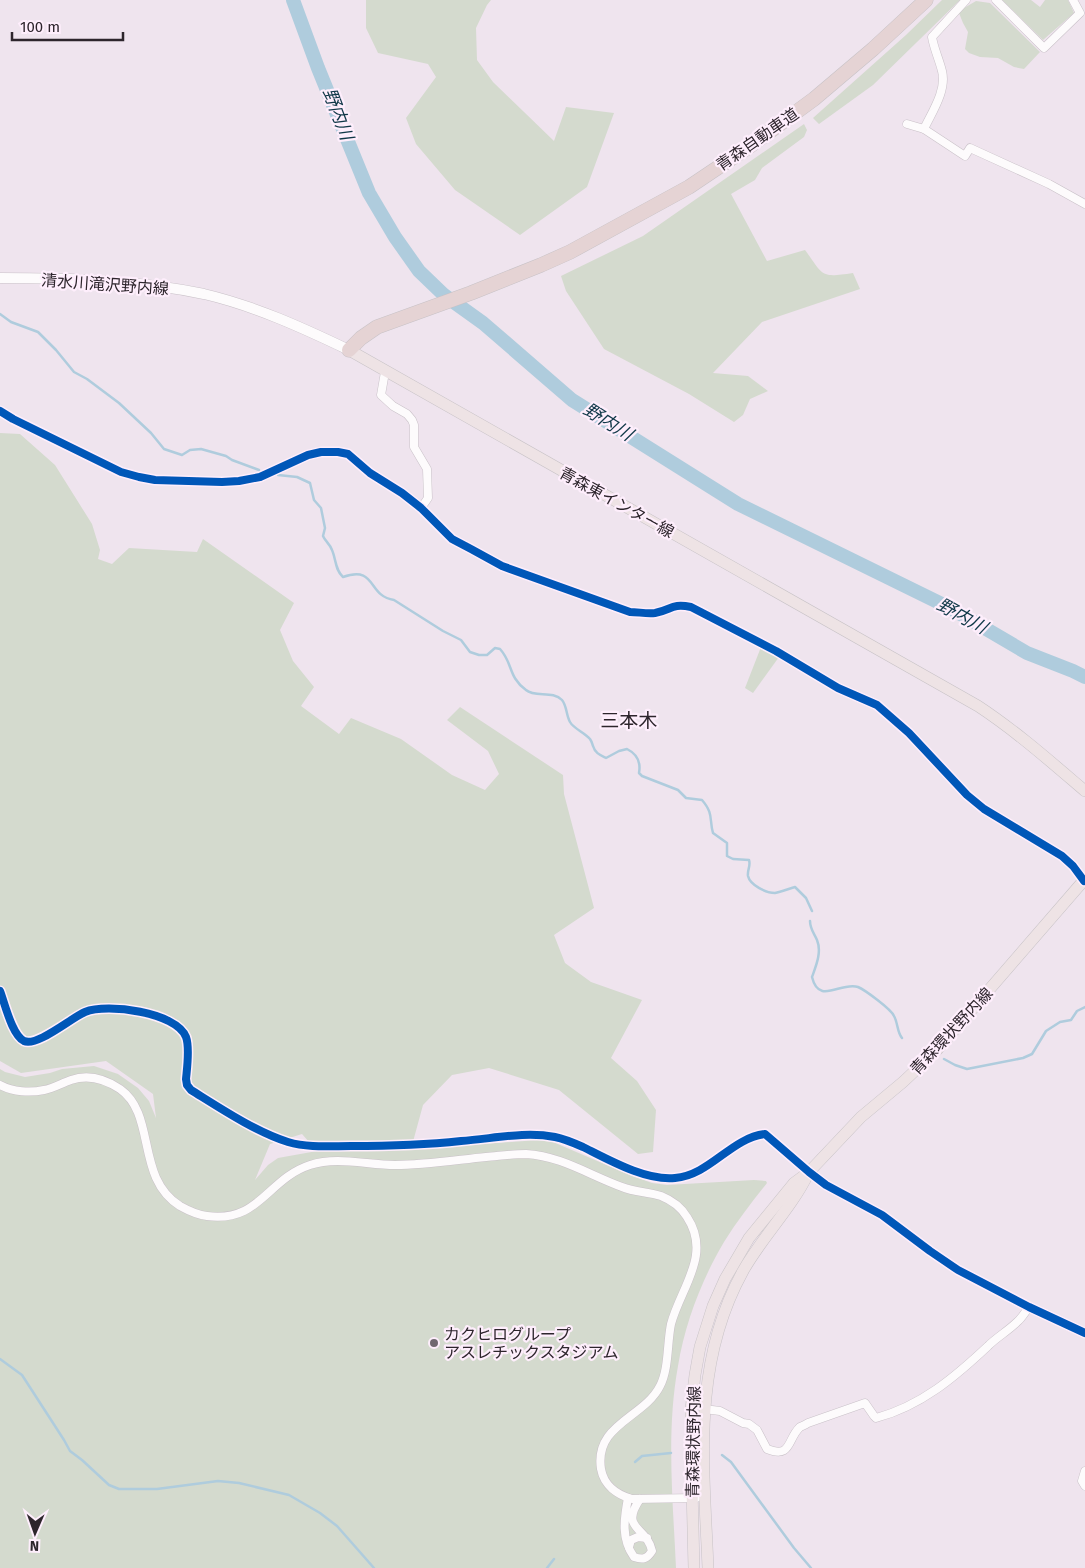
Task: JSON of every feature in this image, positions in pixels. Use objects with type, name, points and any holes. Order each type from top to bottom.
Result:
[{"type":"highway","name":"青森自動車道","points":[[349,350],[370,330],[471,293],[570,252],[689,186],[750,146],[821,92],[873,49],[926,0]]},
{"type":"main road","name":"清水川滝沢野内線","points":[[0,278],[68,278],[113,281],[156,285],[206,295],[253,309],[307,330],[349,350]]},
{"type":"main road","name":"青森東インター線","points":[[349,350],[978,706],[1029,744],[1085,791]]},
{"type":"main road","name":"青森環状野内線","points":[[694,1568],[691,1409],[694,1375],[700,1347],[713,1306],[725,1279],[749,1238],[794,1183],[809,1172],[862,1117],[936,1051],[1085,881]]},
{"type":"main road","name":"青森環状野内線","points":[[708,1568],[704,1409],[706,1385],[718,1331],[742,1272],[801,1189],[809,1172]]},
{"type":"street","points":[[924,129],[942,88],[942,72],[932,37],[966,0]]},
{"type":"street","points":[[996,0],[1044,48],[1080,13],[1073,0]]},
{"type":"street","points":[[906,124],[924,129],[964,156],[970,148],[1049,184],[1085,204]]},
{"type":"street","points":[[385,372],[381,395],[393,406],[407,414],[412,420],[414,425],[414,447],[427,469],[428,498],[421,508]]},
{"type":"street","points":[[0,411],[121,472],[139,478],[155,480],[239,481],[260,477],[321,452],[348,454],[370,473],[402,493],[421,508],[452,539],[502,566],[630,612],[650,614],[675,605],[691,607],[776,651],[838,688],[877,705],[909,733],[967,795],[984,809],[1062,856],[1085,881]]},
{"type":"street","points":[[0,991],[14,1031],[23,1041],[28,1042],[33,1042],[45,1036],[85,1012],[98,1009],[122,1009],[144,1012],[164,1019],[179,1027],[186,1036],[188,1044],[186,1079],[187,1085],[192,1090],[271,1136],[296,1144],[315,1146],[415,1145],[518,1135],[540,1135],[566,1140],[635,1170],[654,1176],[674,1178],[685,1177],[695,1173],[748,1138],[766,1134],[830,1188],[882,1215],[958,1270],[1029,1307],[1085,1333]]},
{"type":"street","points":[[0,1085],[18,1091],[45,1090],[74,1079],[99,1078],[117,1087],[133,1102],[139,1114],[153,1173],[161,1187],[168,1197],[178,1205],[190,1212],[204,1216],[233,1216],[248,1210],[291,1173],[322,1162],[338,1161],[408,1165],[518,1154],[548,1157],[619,1186],[663,1196],[682,1210],[693,1228],[696,1238],[696,1261],[672,1322],[668,1338],[664,1376],[660,1386],[653,1396],[612,1430],[606,1438],[600,1456],[603,1476],[614,1491],[628,1498],[705,1498]]},
{"type":"street","points":[[704,1409],[720,1411],[743,1423],[749,1424],[757,1430],[767,1449],[782,1452],[787,1448],[799,1428],[808,1423],[865,1403],[876,1418],[891,1414],[934,1391],[967,1366],[989,1345],[1018,1322],[1029,1307]]},
{"type":"street","points":[[1085,1471],[1082,1482],[1085,1486]]},
{"type":"street","points":[[628,1498],[624,1530],[628,1547],[634,1557],[642,1560],[648,1557],[652,1550],[651,1543],[636,1528],[632,1520],[634,1508],[640,1499]]},
{"type":"street","points":[[628,1547],[631,1540],[638,1537],[647,1538]]},
{"type":"shaded area","points":[[366,0],[491,0],[476,28],[477,60],[493,82],[554,141],[566,107],[614,113],[587,187],[520,235],[455,190],[416,144],[406,118],[436,77],[428,64],[378,53],[366,28]]},
{"type":"shaded area","points":[[942,0],[960,0],[873,85],[819,124],[813,118],[906,35]]},
{"type":"shaded area","points":[[1002,0],[1031,0],[1040,7],[1045,0],[1068,0],[1074,13],[1043,40]]},
{"type":"shaded area","points":[[976,1],[990,3],[1040,52],[1024,69],[1014,67],[998,58],[980,57],[969,53],[965,49],[968,32],[959,13]]},
{"type":"shaded area","points":[[804,124],[807,130],[804,137],[762,168],[755,180],[731,194],[767,261],[805,250],[820,270],[828,275],[853,273],[860,289],[762,322],[713,373],[748,376],[768,391],[750,399],[743,415],[734,422],[689,394],[604,349],[566,291],[561,276],[643,236]]},
{"type":"shaded area","points":[[0,433],[20,434],[55,465],[92,524],[100,550],[98,559],[112,564],[129,548],[197,552],[203,539],[294,603],[280,630],[293,661],[314,687],[301,706],[339,734],[351,718],[401,739],[452,775],[485,790],[499,774],[488,751],[447,720],[460,707],[563,775],[564,794],[594,908],[554,935],[565,963],[591,982],[642,1000],[611,1058],[637,1081],[656,1110],[653,1152],[638,1154],[559,1090],[489,1068],[452,1075],[423,1105],[411,1149],[538,1140],[553,1142],[652,1183],[667,1185],[766,1181],[767,1183],[729,1234],[716,1256],[695,1302],[681,1350],[674,1391],[671,1441],[676,1568],[0,1568],[0,1069],[25,1077],[62,1069],[94,1066],[118,1074],[138,1088],[149,1101],[156,1118],[153,1094],[106,1061],[21,1073],[0,1061]],"holes":[[[302,1134],[317,1151],[278,1158],[268,1165],[255,1180],[270,1144]]]},
{"type":"shaded area","points":[[761,647],[779,657],[753,693],[745,688]]},
{"type":"waterway","name":"野内川","points":[[293,0],[318,68],[369,193],[395,237],[419,271],[444,295],[483,323],[572,400],[738,504],[952,609],[1027,653],[1085,677]]},
{"type":"waterway","points":[[0,314],[11,322],[38,332],[74,372],[87,379],[119,403],[151,433],[164,449],[182,455],[190,450],[201,449],[226,456],[259,470]]},
{"type":"waterway","points":[[278,475],[297,477],[310,483],[314,500],[321,508],[325,528],[323,536],[331,548],[337,568],[343,577],[354,574],[362,575],[367,578],[379,593],[461,640],[470,652],[487,655],[495,648],[500,649],[507,659],[516,680],[526,690],[534,694],[554,695],[562,700],[570,722],[590,739],[598,754],[606,758],[627,749],[638,759],[639,773],[642,776],[678,790],[686,798],[702,800],[710,813],[713,833],[727,843],[727,856],[733,859],[749,860],[749,879],[759,888],[771,893],[795,887],[806,898],[812,911]]},
{"type":"waterway","points":[[810,921],[819,949],[812,977],[815,986],[825,991],[851,986],[858,987],[892,1013],[902,1038]]},
{"type":"waterway","points":[[944,1059],[967,1069],[1023,1058],[1032,1054],[1046,1031],[1060,1022],[1071,1020],[1077,1011],[1085,1007]]},
{"type":"waterway","points":[[0,1359],[22,1375],[70,1451],[109,1485],[119,1489],[157,1489],[218,1481],[239,1483],[289,1495],[320,1513],[337,1526],[374,1568]]},
{"type":"waterway","points":[[635,1462],[642,1456],[671,1453]]},
{"type":"waterway","points":[[722,1455],[731,1462],[794,1548],[811,1568]]},
{"type":"waterway","points":[[547,1568],[554,1559]]},
{"type":"cycle path","points":[[0,411],[121,472],[155,480],[239,481],[260,477],[308,455],[321,452],[348,454],[370,473],[402,493],[421,508],[452,539],[502,566],[630,612],[655,613],[675,606],[691,607],[776,651],[838,688],[877,705],[909,733],[967,795],[984,809],[1062,856],[1073,866],[1084,881]]},
{"type":"cycle path","points":[[0,991],[12,1026],[24,1041],[37,1040],[79,1015],[95,1009],[124,1009],[169,1021],[180,1028],[186,1037],[188,1052],[186,1079],[187,1085],[191,1090],[251,1126],[276,1138],[296,1144],[319,1146],[420,1144],[520,1135],[543,1135],[569,1141],[640,1173],[664,1178],[675,1178],[699,1170],[742,1142],[765,1134],[826,1185],[882,1215],[958,1270],[1029,1307],[1085,1333]]},
{"type":"place","name":"カクヒログループ アスレチックスタジアム","points":[[434,1343]]},
{"type":"district","name":"三本木","points":[[629,720]]}]
